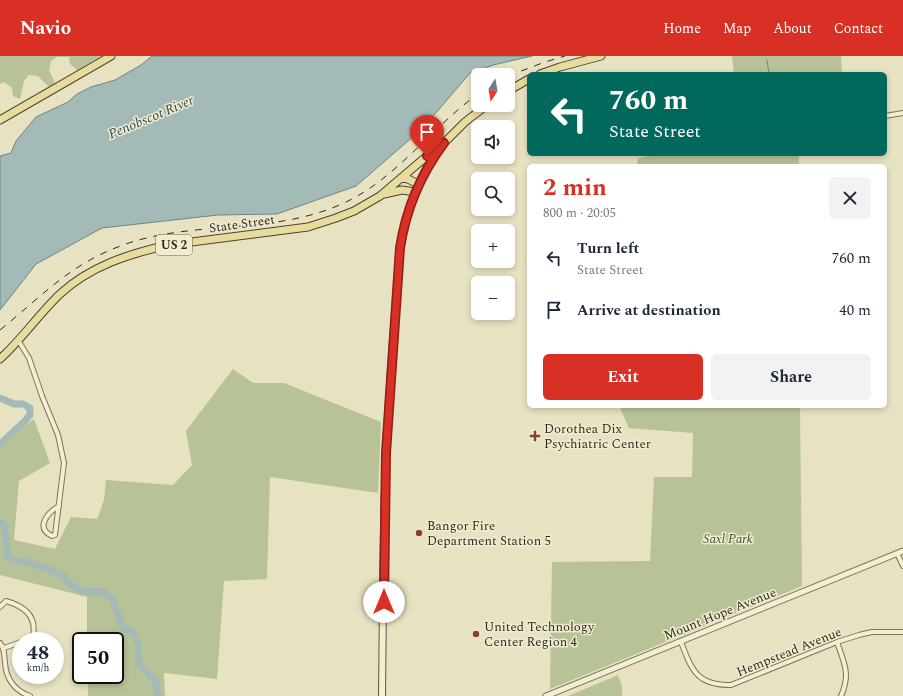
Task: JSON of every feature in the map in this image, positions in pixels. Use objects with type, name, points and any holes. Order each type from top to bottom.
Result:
[{"type":"main road","points":[[0,120],[111,56]]},
{"type":"main road","points":[[546,72],[601,56]]},
{"type":"main road","points":[[515,87],[527,80]]},
{"type":"main road","name":"State Street","points":[[0,359],[64,291],[90,272],[131,254],[168,245],[308,227],[354,211],[380,196],[444,143],[465,122],[478,112]]},
{"type":"main road","points":[[382,696],[384,520],[390,395],[400,248],[403,230],[418,184],[444,143]]},
{"type":"main road","points":[[401,178],[408,179],[418,184]]},
{"type":"main road","points":[[380,196],[402,190],[415,192]]},
{"type":"street","points":[[887,116],[903,113]]},
{"type":"street","points":[[18,340],[29,358],[42,396],[58,435],[64,463],[59,506],[55,535],[52,536],[46,534],[43,529],[44,523],[50,512],[59,506]]},
{"type":"street","name":"Mount Hope Avenue","points":[[546,696],[903,551]]},
{"type":"street","points":[[897,553],[903,566]]},
{"type":"street","points":[[0,607],[6,601],[17,604],[32,618],[35,627],[34,632]]},
{"type":"street","name":"Hempstead Avenue","points":[[681,642],[688,660],[697,675],[714,683],[731,685],[837,642],[872,632],[903,632]]},
{"type":"street","points":[[837,642],[847,675],[841,696]]},
{"type":"street","points":[[0,643],[4,648],[7,677],[13,686],[24,694],[30,696]]},
{"type":"street","points":[[4,648],[12,645]]},
{"type":"green space","points":[[0,56],[101,56],[77,70],[70,64],[69,57],[57,57],[51,61],[49,70],[55,83],[49,87],[38,76],[29,75],[24,81],[20,99],[13,96],[12,88],[4,82],[0,84]]},
{"type":"green space","points":[[732,56],[841,56],[842,72],[734,72]]},
{"type":"green space","points":[[649,156],[799,156],[799,164],[637,164],[638,158]]},
{"type":"green space","points":[[233,369],[253,383],[284,383],[381,422],[378,493],[270,477],[267,579],[224,581],[217,679],[164,673],[165,696],[88,696],[88,684],[124,684],[124,632],[87,632],[87,597],[0,575],[0,446],[34,419],[50,463],[19,481],[14,540],[55,549],[71,517],[97,519],[104,500],[106,480],[173,485],[192,465],[186,431]]},
{"type":"green space","name":"Saxl Park","points":[[620,408],[800,408],[802,586],[550,689],[552,562],[650,561],[654,477],[692,477],[693,433],[629,428]]},
{"type":"green space","points":[[618,675],[622,686],[622,696],[568,696]]},
{"type":"water","name":"Penobscot River","points":[[152,56],[532,56],[485,68],[471,68],[471,73],[423,128],[356,186],[277,214],[218,215],[102,228],[36,264],[0,310],[0,156],[11,153],[16,141],[36,117],[68,102],[77,94],[91,87],[115,80],[141,65]]},
{"type":"waterway","points":[[767,60],[769,72]]},
{"type":"waterway","points":[[0,398],[14,404],[23,404],[30,408],[30,415],[0,444]]},
{"type":"waterway","points":[[0,522],[4,525],[7,543],[7,556],[14,560],[30,563],[64,576],[68,583],[81,591],[103,592],[112,598],[123,628],[132,632],[138,643],[139,664],[157,683],[157,696]]},
{"type":"railway","points":[[515,73],[565,56]]},
{"type":"railway","points":[[0,330],[43,293],[72,271],[104,253],[123,245],[149,237],[176,232],[284,221],[311,215],[337,206],[357,196],[394,170],[443,123],[471,99]]},
{"type":"place","name":"Dorothea Dix Psychiatric Center","points":[[535,436]]},
{"type":"place","name":"Bangor Fire Department Station 5","points":[[419,533]]},
{"type":"place","name":"United Technology Center Region 4","points":[[476,634]]},
{"type":"route","points":[[384,602],[386,453],[400,248],[408,209],[417,187],[428,166],[444,143],[427,156]]}]
